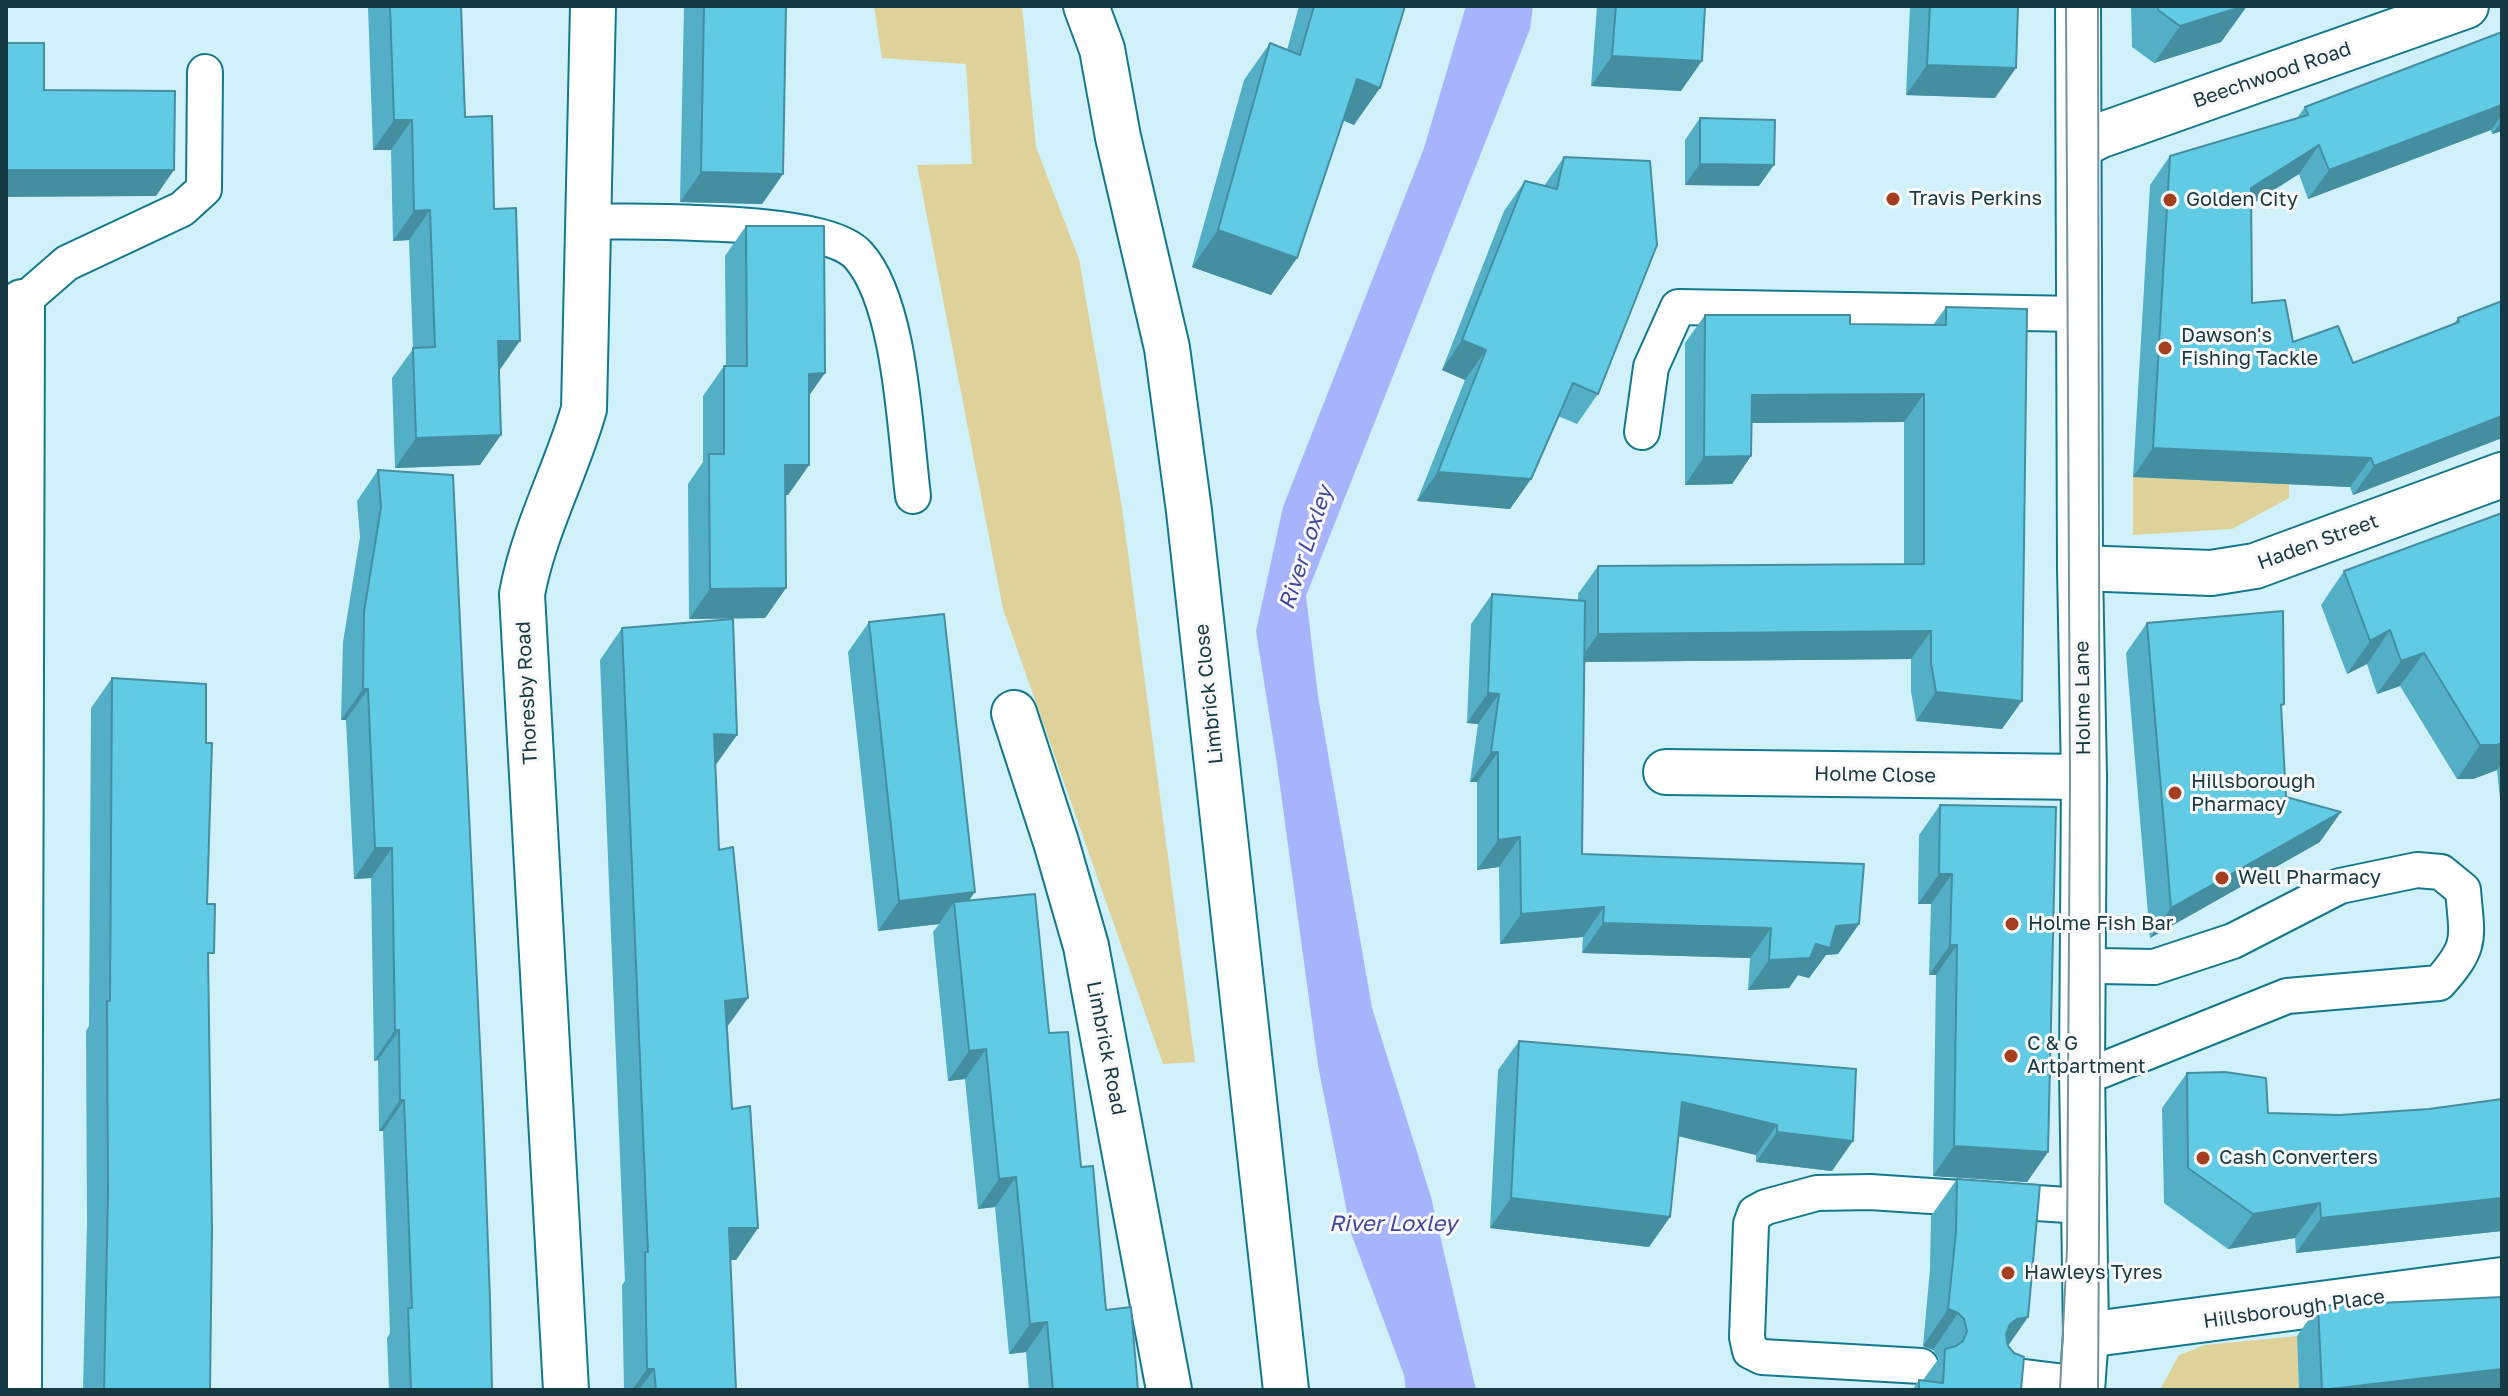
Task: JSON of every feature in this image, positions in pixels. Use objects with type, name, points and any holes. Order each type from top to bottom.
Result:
[{"type":"street","name":"Thoresby Road","points":[[566,1390],[522,594],[528,560],[574,443],[584,409],[593,6]]},
{"type":"street","name":"Limbrick Close","points":[[1086,6],[1102,49],[1118,137],[1167,348],[1189,511],[1286,1390]]},
{"type":"street","name":"Holme Lane","points":[[2078,6],[2084,777],[2082,1070],[2086,1335],[2082,1387]]},
{"type":"street","name":"Beechwood Road","points":[[2079,146],[2099,136],[2466,6]]},
{"type":"street","points":[[19,1390],[22,302]]},
{"type":"street","name":"Haden Street","points":[[2080,568],[2211,573],[2255,566],[2502,475]]},
{"type":"street","name":"Limbrick Road","points":[[1014,713],[1086,946],[1169,1390]]},
{"type":"street","name":"Holme Close","points":[[1666,772],[2084,777]]},
{"type":"street","name":"Hillsborough Place","points":[[2086,1335],[2502,1280]]},
{"type":"lane","points":[[22,302],[67,263],[182,209],[204,189],[205,72]]},
{"type":"lane","points":[[589,221],[773,227],[826,237],[857,252],[876,279],[893,334],[913,496]]},
{"type":"lane","points":[[1642,432],[1651,367],[1678,307],[2080,314]]},
{"type":"lane","points":[[2082,1070],[2100,1071],[2287,996],[2439,983],[2456,964],[2468,941],[2463,890],[2441,872],[2417,870],[2340,886],[2233,941],[2154,967],[2083,963]]},
{"type":"lane","points":[[1921,1366],[1762,1357],[1750,1351],[1747,1323],[1751,1224],[1755,1213],[1817,1193],[1870,1192],[2085,1204]]},
{"type":"lane","points":[[2000,1374],[2082,1387]]},
{"type":"shaded area","points":[[874,6],[1022,6],[1036,147],[1079,259],[1122,508],[1195,1062],[1163,1064],[1003,609],[917,165],[972,164],[966,64],[882,58]]},
{"type":"shaded area","points":[[2133,477],[2289,484],[2289,498],[2232,529],[2133,535]]},
{"type":"shaded area","points":[[2297,1336],[2299,1390],[2160,1390],[2179,1355],[2205,1345]]},
{"type":"water","name":"River Loxley","points":[[1466,6],[1533,6],[1530,29],[1306,596],[1318,696],[1372,1008],[1431,1197],[1476,1390],[1406,1390],[1404,1375],[1351,1233],[1318,1065],[1256,631],[1283,507],[1424,148]]},
{"type":"building","points":[[390,6],[461,6],[465,117],[492,116],[494,209],[516,208],[520,341],[498,341],[501,435],[416,438],[413,348],[435,347],[430,210],[414,211],[412,120],[394,120]]},
{"type":"building","points":[[704,6],[786,6],[783,174],[701,172]]},
{"type":"building","points":[[1314,6],[1405,6],[1380,88],[1357,79],[1297,258],[1218,230],[1270,43],[1300,55]]},
{"type":"building","points":[[1616,6],[1705,6],[1702,61],[1612,56]]},
{"type":"building","points":[[1930,6],[2018,6],[2016,68],[1927,65]]},
{"type":"building","points":[[2158,6],[2244,6],[2180,26],[2158,10]]},
{"type":"building","points":[[2502,32],[2502,105],[2329,170],[2319,145],[2251,188],[2252,303],[2285,300],[2293,342],[2338,326],[2353,363],[2459,322],[2458,318],[2502,301],[2502,416],[2374,466],[2371,458],[2153,448],[2170,156],[2308,115],[2305,107]]},
{"type":"building","points":[[6,43],[44,43],[44,90],[175,91],[174,170],[6,170]]},
{"type":"building","points":[[1700,118],[1775,120],[1774,165],[1700,164]]},
{"type":"building","points":[[1564,157],[1650,161],[1657,245],[1598,394],[1573,383],[1531,479],[1438,472],[1486,350],[1462,340],[1525,181],[1557,189]]},
{"type":"building","points":[[746,226],[824,226],[825,373],[809,374],[809,465],[785,465],[786,588],[710,589],[709,454],[724,454],[724,366],[747,366]]},
{"type":"building","points":[[1946,307],[2027,309],[2022,701],[1936,692],[1931,663],[1931,631],[1598,634],[1598,566],[1924,564],[1924,394],[1752,395],[1751,456],[1704,457],[1705,315],[1850,315],[1850,324],[1946,325]]},
{"type":"building","points":[[378,470],[453,475],[483,1109],[492,1390],[411,1390],[408,1308],[412,1308],[404,1100],[400,1100],[399,1030],[395,1030],[392,848],[375,848],[368,689],[363,689],[364,612],[381,507]]},
{"type":"building","points":[[2502,513],[2502,743],[2480,745],[2424,653],[2401,661],[2390,630],[2370,641],[2344,571]]},
{"type":"building","points":[[1492,594],[1585,601],[1582,854],[1864,864],[1859,924],[1836,926],[1830,948],[1816,944],[1810,958],[1769,960],[1771,928],[1603,923],[1604,907],[1521,914],[1520,837],[1498,840],[1498,752],[1491,752],[1499,694],[1488,693]]},
{"type":"building","points":[[2283,611],[2284,704],[2281,705],[2286,797],[2341,812],[2171,908],[2147,623]]},
{"type":"building","points":[[944,614],[975,892],[899,901],[869,622]]},
{"type":"building","points":[[733,619],[737,735],[714,734],[719,850],[733,847],[748,998],[725,1001],[732,1109],[750,1106],[758,1228],[729,1228],[736,1390],[656,1390],[654,1369],[647,1369],[645,1252],[648,1252],[622,628]]},
{"type":"building","points":[[112,678],[206,684],[206,743],[212,743],[207,904],[215,904],[214,953],[208,953],[212,1229],[210,1390],[104,1390]]},
{"type":"building","points":[[1940,805],[2056,807],[2048,1152],[1954,1146],[1957,945],[1950,945],[1952,874],[1939,874]]},
{"type":"building","points":[[1035,894],[1049,1033],[1068,1032],[1081,1167],[1093,1166],[1106,1310],[1131,1307],[1138,1390],[1053,1390],[1047,1322],[1030,1324],[1016,1177],[999,1179],[986,1049],[969,1051],[954,902]]},
{"type":"building","points":[[1519,1041],[1856,1069],[1853,1141],[1777,1132],[1777,1125],[1682,1102],[1670,1217],[1511,1198]]},
{"type":"building","points":[[2225,1072],[2266,1078],[2268,1113],[2340,1115],[2429,1109],[2502,1099],[2502,1198],[2321,1218],[2320,1203],[2253,1214],[2188,1168],[2187,1073]]},
{"type":"building","points":[[1957,1179],[2040,1185],[2028,1317],[2010,1324],[2006,1334],[2008,1346],[2024,1357],[2021,1390],[1919,1390],[1919,1380],[1943,1383],[1945,1349],[1963,1341],[1967,1331],[1964,1319],[1948,1309],[1956,1232]]},
{"type":"building","points":[[2502,1297],[2502,1369],[2322,1390],[2318,1306]]},
{"type":"tram line","points":[[2060,1390],[2067,1249],[2070,778],[2066,6]]},
{"type":"tram line","points":[[2098,6],[2098,1390]]},
{"type":"place","name":"Travis Perkins","points":[[1893,199]]},
{"type":"place","name":"Golden City","points":[[2170,200]]},
{"type":"place","name":"Dawson's Fishing Tackle","points":[[2165,348]]},
{"type":"place","name":"Hillsborough Pharmacy","points":[[2175,793]]},
{"type":"place","name":"Well Pharmacy","points":[[2222,878]]},
{"type":"place","name":"Holme Fish Bar","points":[[2012,924]]},
{"type":"place","name":"C & G Artpartment","points":[[2011,1056]]},
{"type":"place","name":"Cash Converters","points":[[2203,1158]]},
{"type":"place","name":"Hawleys Tyres","points":[[2008,1273]]}]
